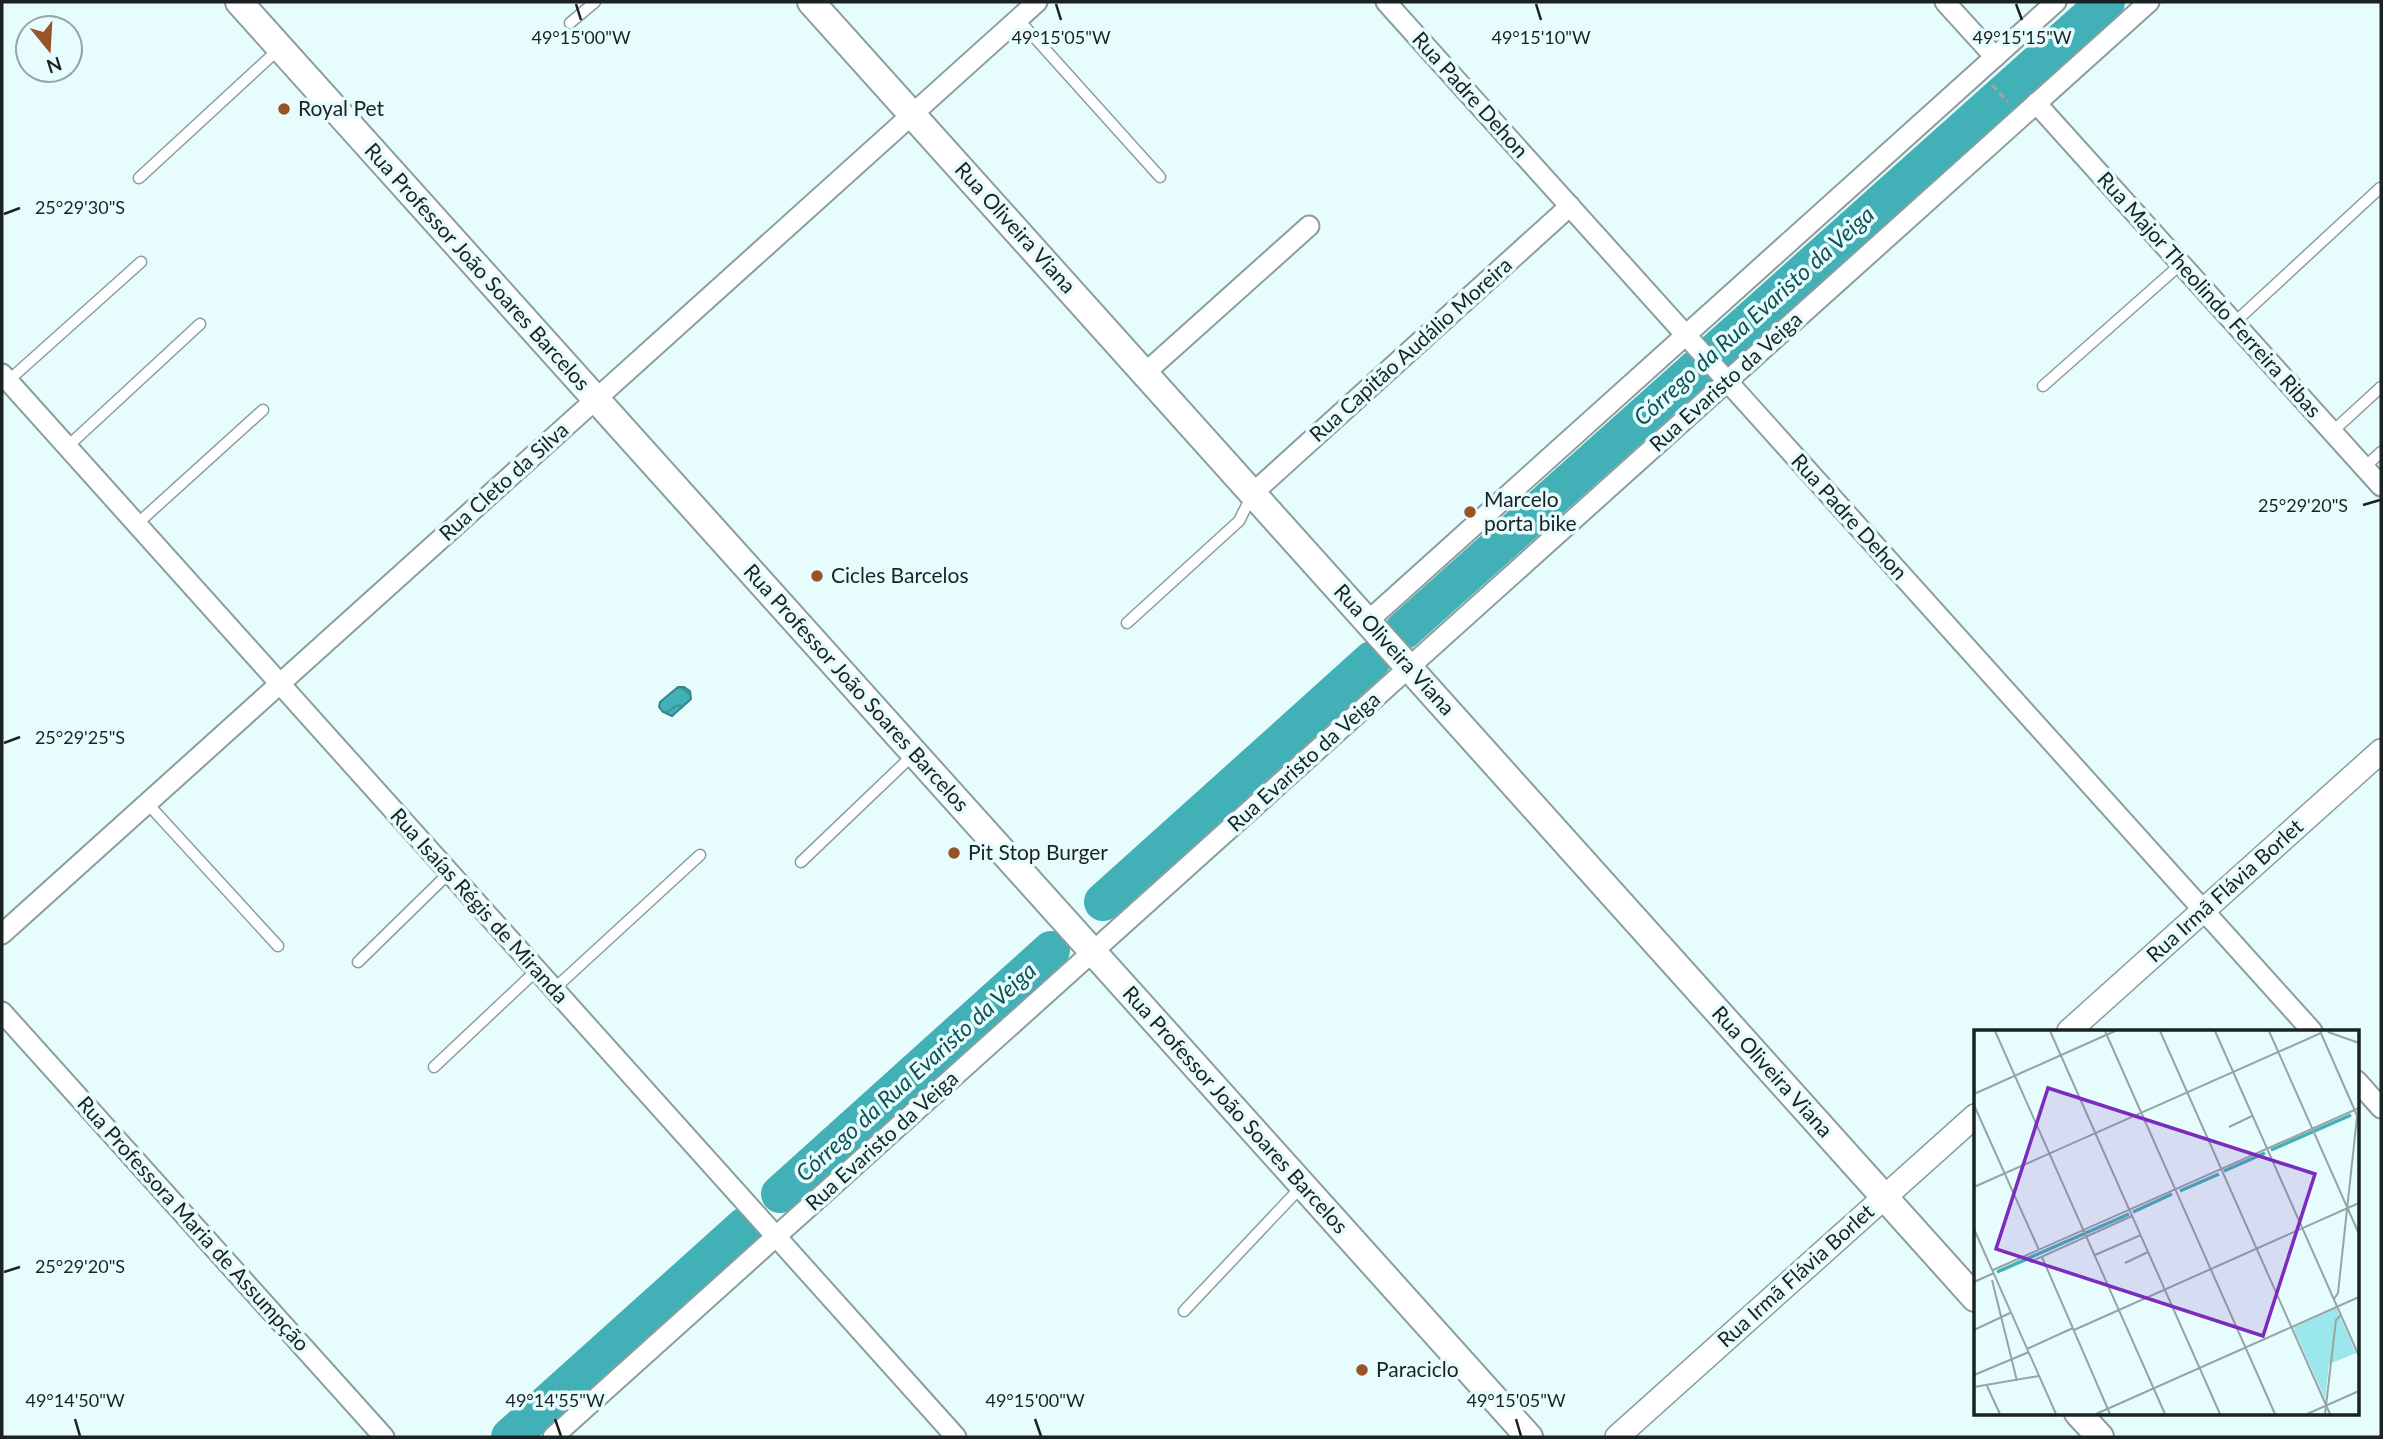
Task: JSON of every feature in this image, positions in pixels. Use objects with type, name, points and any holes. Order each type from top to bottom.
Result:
[{"type":"main road","name":"Rua Professor João Soares Barcelos","points":[[239,2],[1529,1437]]},
{"type":"main road","name":"Rua Oliveira Viana","points":[[811,2],[1974,1297]]},
{"type":"main road","points":[[2079,1414],[2100,1437]]},
{"type":"street","name":"Rua Cleto da Silva","points":[[2,934],[1037,2]]},
{"type":"street","name":"Rua Padre Dehon","points":[[1386,2],[2311,1030]]},
{"type":"street","points":[[1945,2],[1995,57]]},
{"type":"street","points":[[1368,621],[2056,2]]},
{"type":"street","name":"Rua Evaristo da Veiga","points":[[553,1437],[2149,2]]},
{"type":"street","name":"Rua Major Theolindo Ferreira Ribas","points":[[2036,103],[2381,486]]},
{"type":"street","name":"Rua Capitão Audálio Moreira","points":[[1253,493],[1570,206]]},
{"type":"street","points":[[1145,373],[1309,226]]},
{"type":"street","name":"Rua Isaías Régis de Miranda","points":[[5,377],[956,1437]]},
{"type":"street","name":"Rua Irmã Flávia Borlet","points":[[2070,1030],[2381,751]]},
{"type":"street","name":"Rua Professora Maria de Assumpção","points":[[2,1012],[384,1437]]},
{"type":"street","points":[[2358,1082],[2381,1108]]},
{"type":"street","name":"Rua Irmã Flávia Borlet","points":[[1617,1437],[1974,1117]]},
{"type":"lane","points":[[570,23],[595,2]]},
{"type":"lane","points":[[1018,19],[1160,177]]},
{"type":"lane","points":[[139,178],[280,48]]},
{"type":"lane","points":[[2234,323],[2380,188]]},
{"type":"lane","points":[[5,377],[141,262]]},
{"type":"lane","points":[[2043,386],[2181,264]]},
{"type":"lane","points":[[67,447],[200,324]]},
{"type":"lane","points":[[2332,432],[2381,387]]},
{"type":"lane","points":[[136,524],[263,410]]},
{"type":"lane","points":[[2365,467],[2381,452]]},
{"type":"lane","points":[[1127,623],[1239,521],[1253,493]]},
{"type":"lane","points":[[801,862],[914,754]]},
{"type":"lane","points":[[147,803],[278,946]]},
{"type":"lane","points":[[554,989],[700,855]]},
{"type":"lane","points":[[358,962],[449,873]]},
{"type":"lane","points":[[434,1067],[537,970]]},
{"type":"lane","points":[[1184,1311],[1302,1186]]},
{"type":"path","points":[[1979,71],[2021,117]]},
{"type":"water","points":[[678,687],[690,691],[691,699],[672,716],[663,712],[659,707],[660,702]]},
{"type":"waterway","name":"Córrego da Rua Evaristo da Veiga","points":[[1403,631],[2106,2]]},
{"type":"waterway","name":"Córrego da Rua Evaristo da Veiga","points":[[1103,902],[1372,660]]},
{"type":"waterway","name":"Córrego da Rua Evaristo da Veiga","points":[[780,1194],[1051,950]]},
{"type":"waterway","name":"Córrego da Rua Evaristo da Veiga","points":[[510,1437],[745,1226]]},
{"type":"place","name":"Royal Pet","points":[[284,109]]},
{"type":"place","name":"Marcelo porta bike","points":[[1470,512]]},
{"type":"place","name":"Cicles Barcelos","points":[[817,576]]},
{"type":"place","name":"Pit Stop Burger","points":[[954,853]]},
{"type":"place","name":"Paraciclo","points":[[1362,1370]]}]
